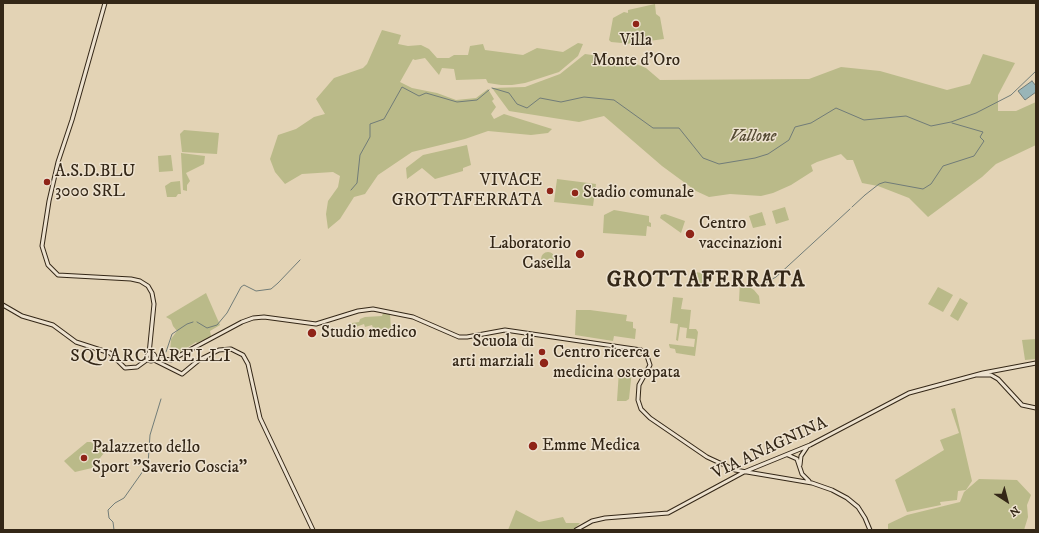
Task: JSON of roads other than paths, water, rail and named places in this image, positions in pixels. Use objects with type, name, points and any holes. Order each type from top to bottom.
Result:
[{"type":"main road","points":[[105,3],[74,113],[58,162],[49,201],[42,246],[48,264],[58,275],[131,279],[140,281],[148,286],[152,293],[154,304],[150,354],[147,356],[148,360]]},
{"type":"main road","points":[[3,305],[20,315],[53,325],[76,342],[110,353],[125,368],[135,367],[148,360],[170,360],[242,322],[254,318],[314,324],[358,311],[376,310],[413,317],[450,334],[467,337],[495,330],[518,331],[643,350],[650,362],[648,370],[638,388],[638,398],[640,408],[650,418],[709,458],[735,470],[812,484],[827,488],[847,498],[862,513],[870,530]]},
{"type":"main road","points":[[150,354],[153,354],[154,359],[182,374],[198,361],[219,350],[231,349],[243,355],[248,366],[260,418],[313,530]]},
{"type":"main road","name":"VIA ANAGNINA","points":[[576,530],[593,521],[605,518],[668,513],[744,472],[810,445],[910,393],[996,370],[1036,363]]},
{"type":"main road","points":[[996,370],[991,375],[998,379],[1022,406],[1036,408]]},
{"type":"main road","name":"VIA ANAGNINA","points":[[972,376],[991,375]]},
{"type":"main road","points":[[810,445],[803,451],[800,465],[802,474],[812,484]]},
{"type":"main road","points":[[786,455],[792,456],[800,465]]},
{"type":"main road","points":[[753,468],[753,473]]},
{"type":"main road","points":[[796,481],[802,474]]},
{"type":"water","points":[[1032,81],[1036,86],[1036,92],[1025,100],[1018,91]]},
{"type":"waterway","points":[[492,88],[509,93],[517,104],[527,108],[540,98],[561,102],[584,97],[614,100],[653,128],[679,128],[703,158],[719,164],[755,158],[768,154],[789,140],[795,127],[811,123],[836,108],[864,120],[906,116],[931,126],[951,122],[976,113],[1011,95],[1036,71]]},
{"type":"waterway","points":[[351,190],[357,183],[360,155],[370,137],[370,124],[384,119],[402,87],[419,96],[426,93],[457,102],[477,100],[489,90]]},
{"type":"waterway","points":[[865,195],[879,184],[885,182],[923,189],[931,184],[943,166],[974,156],[984,141],[980,137],[983,132],[952,123]]},
{"type":"waterway","points":[[852,207],[865,195]]},
{"type":"waterway","points":[[765,283],[776,277],[850,209]]},
{"type":"waterway","points":[[197,322],[207,328],[217,325],[227,313],[241,287],[244,285],[256,291],[271,289],[300,260]]},
{"type":"waterway","points":[[166,352],[172,334],[187,324],[193,322]]},
{"type":"waterway","points":[[114,530],[113,522],[109,518],[108,510],[115,503],[124,498],[148,464],[150,435],[161,399]]},
{"type":"place","name":"Villa Monte d'Oro","points":[[636,24]]},
{"type":"place","name":"A.S.D.BLU 3000 SRL","points":[[47,182]]},
{"type":"place","name":"VIVACE GROTTAFERRATA","points":[[550,191]]},
{"type":"place","name":"Stadio comunale","points":[[575,193]]},
{"type":"place","name":"Centro vaccinazioni","points":[[690,234]]},
{"type":"place","name":"Laboratorio Casella","points":[[580,254]]},
{"type":"place","name":"Studio medico","points":[[312,333]]},
{"type":"place","name":"Scuola di arti marziali","points":[[542,352]]},
{"type":"place","name":"Centro ricerca e medicina osteopata","points":[[544,363]]},
{"type":"place","name":"Emme Medica","points":[[533,446]]},
{"type":"place","name":"Palazzetto dello Sport \"Saverio Coscia\"","points":[[84,458]]},
{"type":"district","name":"GROTTAFERRATA","points":[[706,282]]},
{"type":"district","name":"SQUARCIARELLI","points":[[151,357]]},
{"type":"park label","name":"Vallone","points":[[753,137]]}]
